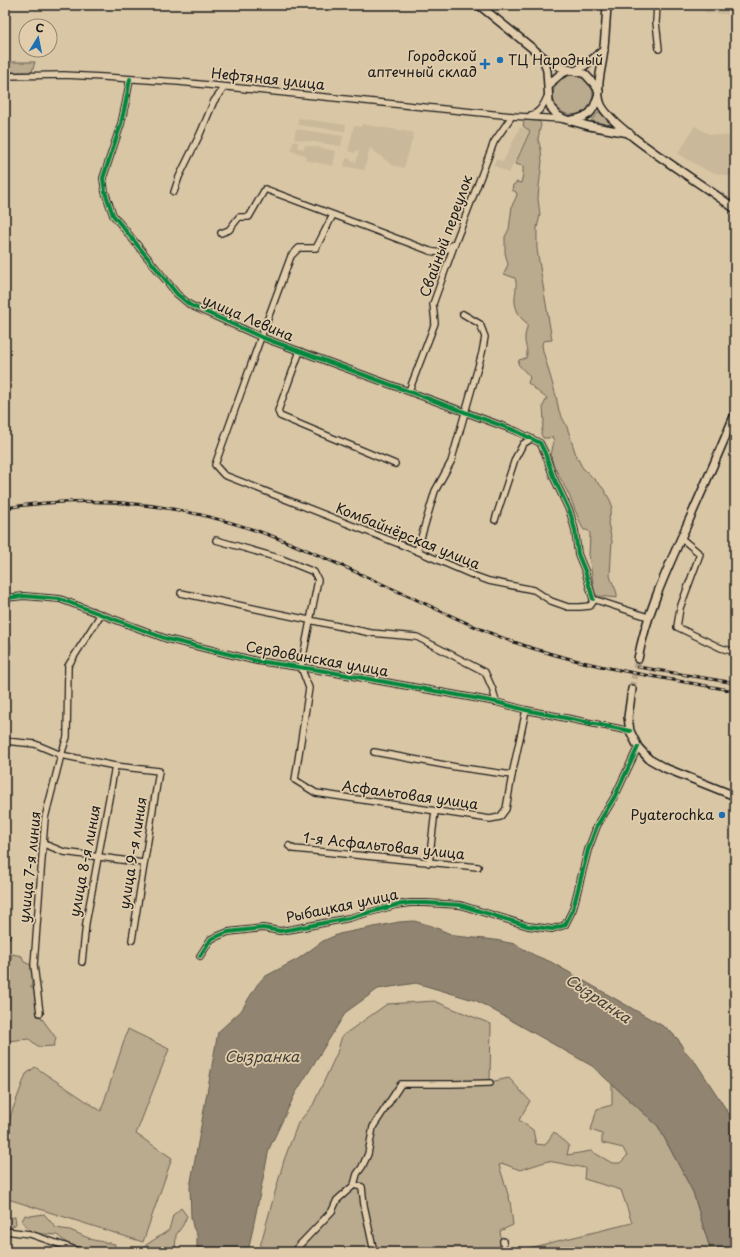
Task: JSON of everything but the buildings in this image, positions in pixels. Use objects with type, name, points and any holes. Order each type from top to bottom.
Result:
[{"type":"main road","points":[[479,5],[543,57],[560,67],[585,74],[599,92]]},
{"type":"main road","points":[[607,5],[599,92],[599,101],[604,110],[629,133],[734,207]]},
{"type":"main road","points":[[549,86],[560,74],[584,66],[604,50]]},
{"type":"main road","points":[[543,57],[547,71],[549,102],[554,112],[567,120],[589,126],[629,133]]},
{"type":"main road","points":[[567,120],[584,118],[590,113],[595,106],[599,92]]},
{"type":"main road","points":[[638,659],[648,617],[664,575],[735,414]]},
{"type":"main road","points":[[632,689],[628,717],[630,731],[638,747],[649,758],[665,768],[735,796]]},
{"type":"street","points":[[657,5],[656,22],[659,49]]},
{"type":"street","name":"Нефтяная улица","points":[[5,76],[64,75],[130,79],[567,120]]},
{"type":"street","name":"улица Левина","points":[[130,79],[121,124],[103,178],[105,192],[113,215],[177,294],[190,305],[261,337],[516,431],[540,443],[546,453],[553,476],[570,512],[575,530],[578,554],[588,579],[593,599]]},
{"type":"street","points":[[174,192],[179,177],[214,101],[225,87]]},
{"type":"street","points":[[527,117],[536,114],[543,106],[548,96]]},
{"type":"street","name":"Свайный переулок","points":[[409,391],[435,323],[433,304],[455,243],[494,142],[512,116]]},
{"type":"street","points":[[221,233],[229,230],[239,217],[249,217],[265,189],[436,253],[446,251],[455,243]]},
{"type":"street","points":[[261,337],[291,256],[299,248],[316,248],[333,215]]},
{"type":"street","points":[[417,551],[435,491],[451,462],[482,353],[485,337],[480,324],[463,314]]},
{"type":"street","name":"Комбайнёрская улица","points":[[261,337],[215,465],[224,475],[489,581],[534,590],[551,601],[568,607],[590,606],[593,599]]},
{"type":"street","points":[[300,351],[278,411],[280,416],[395,464]]},
{"type":"street","points":[[494,520],[515,459],[523,444],[531,439]]},
{"type":"street","points":[[681,538],[700,554],[680,608],[677,627],[721,648],[735,652]]},
{"type":"street","points":[[216,540],[282,558],[314,572],[318,580],[301,668]]},
{"type":"street","points":[[181,593],[371,633],[416,637],[484,672],[493,690],[496,702]]},
{"type":"street","name":"Сердовинская улица","points":[[5,598],[24,596],[60,599],[167,639],[257,660],[496,702],[526,710],[630,731]]},
{"type":"street","points":[[593,599],[648,617]]},
{"type":"street","name":"улица 7-я линия","points":[[40,1013],[34,964],[45,818],[67,737],[68,666],[101,614]]},
{"type":"street","points":[[5,632],[7,647],[5,660]]},
{"type":"street","name":"Асфальтовая улица","points":[[301,668],[309,688],[295,780],[316,793],[490,819],[500,817],[506,809],[512,775]]},
{"type":"street","points":[[374,752],[456,767],[512,775],[526,710]]},
{"type":"street","points":[[5,741],[35,744],[61,755],[115,766]]},
{"type":"street","name":"Рыбацкая улица","points":[[200,956],[211,939],[228,932],[263,928],[280,931],[349,918],[396,905],[426,903],[460,905],[528,926],[552,929],[565,925],[573,909],[588,850],[597,826],[615,796],[638,747]]},
{"type":"street","name":"улица 9-я линия","points":[[115,766],[158,771],[132,940]]},
{"type":"street","name":"улица 8-я линия","points":[[82,962],[86,923],[115,766]]},
{"type":"street","points":[[429,863],[435,811]]},
{"type":"street","points":[[44,844],[64,852],[143,863]]},
{"type":"street","name":"1-я Асфальтовая улица","points":[[289,846],[294,849],[478,867]]},
{"type":"street","points":[[293,1252],[332,1211],[337,1200],[354,1185],[357,1174],[368,1154],[373,1127],[401,1084],[490,1083]]},
{"type":"street","points":[[354,1185],[362,1187],[364,1205],[374,1252]]},
{"type":"street","points":[[5,1231],[30,1234],[82,1252]]},
{"type":"street","points":[[503,1241],[504,1252]]},
{"type":"shaded area","points":[[700,5],[735,5],[735,15],[706,13]]},
{"type":"shaded area","points":[[5,62],[35,62],[32,72],[5,72]]},
{"type":"shaded area","points":[[577,75],[584,78],[590,84],[593,95],[592,103],[584,112],[577,115],[569,115],[562,112],[554,103],[553,91],[556,84],[565,76]]},
{"type":"shaded area","points":[[599,112],[614,126],[591,121]]},
{"type":"shaded area","points":[[298,118],[346,125],[345,131],[298,125]]},
{"type":"shaded area","points":[[524,121],[539,121],[541,124],[538,139],[542,162],[538,199],[540,215],[537,228],[537,249],[552,340],[543,341],[543,351],[559,411],[567,427],[576,455],[582,467],[603,488],[612,505],[608,523],[612,541],[610,575],[617,598],[596,595],[589,555],[590,533],[582,527],[569,495],[553,464],[551,456],[554,440],[552,437],[543,438],[541,434],[544,421],[543,406],[547,398],[528,383],[530,377],[518,364],[519,360],[526,358],[527,355],[525,335],[527,325],[519,314],[515,305],[515,278],[504,274],[508,264],[505,253],[505,237],[509,229],[512,206],[517,195],[516,192],[512,190],[513,185],[517,182],[521,183],[523,174],[523,166],[515,164],[530,131],[523,126]]},
{"type":"shaded area","points":[[362,124],[414,133],[404,168],[392,165],[370,148],[364,170],[344,166],[346,158],[356,162],[359,151],[356,150],[355,153],[348,151],[354,126],[361,127]]},
{"type":"shaded area","points":[[695,126],[709,134],[735,137],[735,178],[708,171],[678,154]]},
{"type":"shaded area","points":[[520,127],[529,131],[509,173],[493,165],[497,159],[503,162]]},
{"type":"shaded area","points":[[296,129],[343,136],[341,146],[294,139]]},
{"type":"shaded area","points":[[293,141],[298,142],[297,147],[304,149],[305,145],[336,151],[333,166],[305,160],[306,155],[291,151]]},
{"type":"shaded area","points":[[12,954],[22,956],[24,962],[31,965],[33,976],[31,988],[36,990],[40,1016],[56,1038],[54,1046],[39,1047],[29,1039],[6,1041],[5,967],[10,964]]},
{"type":"shaded area","points":[[434,1001],[491,1024],[490,1082],[509,1078],[530,1101],[519,1120],[533,1130],[536,1144],[545,1145],[554,1132],[569,1146],[567,1155],[591,1151],[612,1163],[620,1163],[627,1156],[623,1148],[602,1143],[602,1134],[591,1130],[597,1109],[612,1105],[612,1084],[658,1126],[693,1192],[711,1252],[512,1252],[632,1223],[621,1190],[584,1179],[585,1168],[548,1161],[520,1170],[504,1164],[499,1165],[510,1201],[513,1225],[500,1231],[503,1252],[266,1252],[259,1250],[284,1160],[298,1123],[313,1105],[337,1053],[342,1036],[387,1004]]},
{"type":"shaded area","points":[[128,1029],[169,1049],[136,1134],[172,1158],[143,1242],[5,1198],[5,1151],[11,1114],[26,1074],[35,1067],[101,1111]]},
{"type":"shaded area","points":[[181,1208],[187,1216],[176,1235],[175,1252],[143,1252],[146,1245],[169,1230],[173,1215]]},
{"type":"shaded area","points":[[44,1214],[56,1228],[70,1230],[93,1240],[115,1244],[114,1252],[90,1252],[68,1244],[57,1235],[32,1233],[22,1221],[25,1215],[30,1216]]},
{"type":"shaded area","points":[[15,1217],[16,1224],[8,1229],[5,1228],[5,1218]]},
{"type":"water","name":"Сызранка","points":[[414,921],[432,926],[455,936],[495,940],[515,944],[534,955],[551,962],[668,1029],[678,1039],[684,1050],[696,1063],[735,1123],[735,1252],[711,1252],[693,1192],[658,1126],[592,1066],[477,1001],[416,983],[378,989],[346,1012],[295,1094],[269,1149],[248,1252],[197,1252],[197,1235],[193,1227],[191,1217],[190,1187],[218,1032],[241,1011],[257,985],[264,977],[298,959],[323,941],[339,934],[399,922]]},
{"type":"tunnel","points":[[632,689],[638,659]]},
{"type":"railway","points":[[5,508],[72,502],[138,504],[171,509],[237,524],[305,549],[473,626],[511,641],[594,665],[735,691]]},
{"type":"railway","points":[[638,667],[735,683]]},
{"type":"cycle path","points":[[130,79],[121,124],[103,178],[105,192],[113,215],[177,294],[190,305],[261,337],[516,431],[540,443],[553,476],[570,512],[575,530],[578,554],[585,571],[593,599]]},
{"type":"cycle path","points":[[5,598],[24,596],[60,599],[167,639],[257,661],[319,670],[496,702],[526,710],[630,731]]},
{"type":"cycle path","points":[[200,956],[211,939],[228,932],[263,928],[280,931],[293,929],[349,918],[396,905],[410,903],[460,905],[528,926],[552,929],[565,925],[573,909],[588,850],[597,826],[615,796],[638,747]]},
{"type":"place","name":"ТЦ Народный","points":[[500,60]]},
{"type":"place","name":"Городской аптечный склад","points":[[485,64]]},
{"type":"place","name":"Pyaterochka","points":[[722,815]]}]
